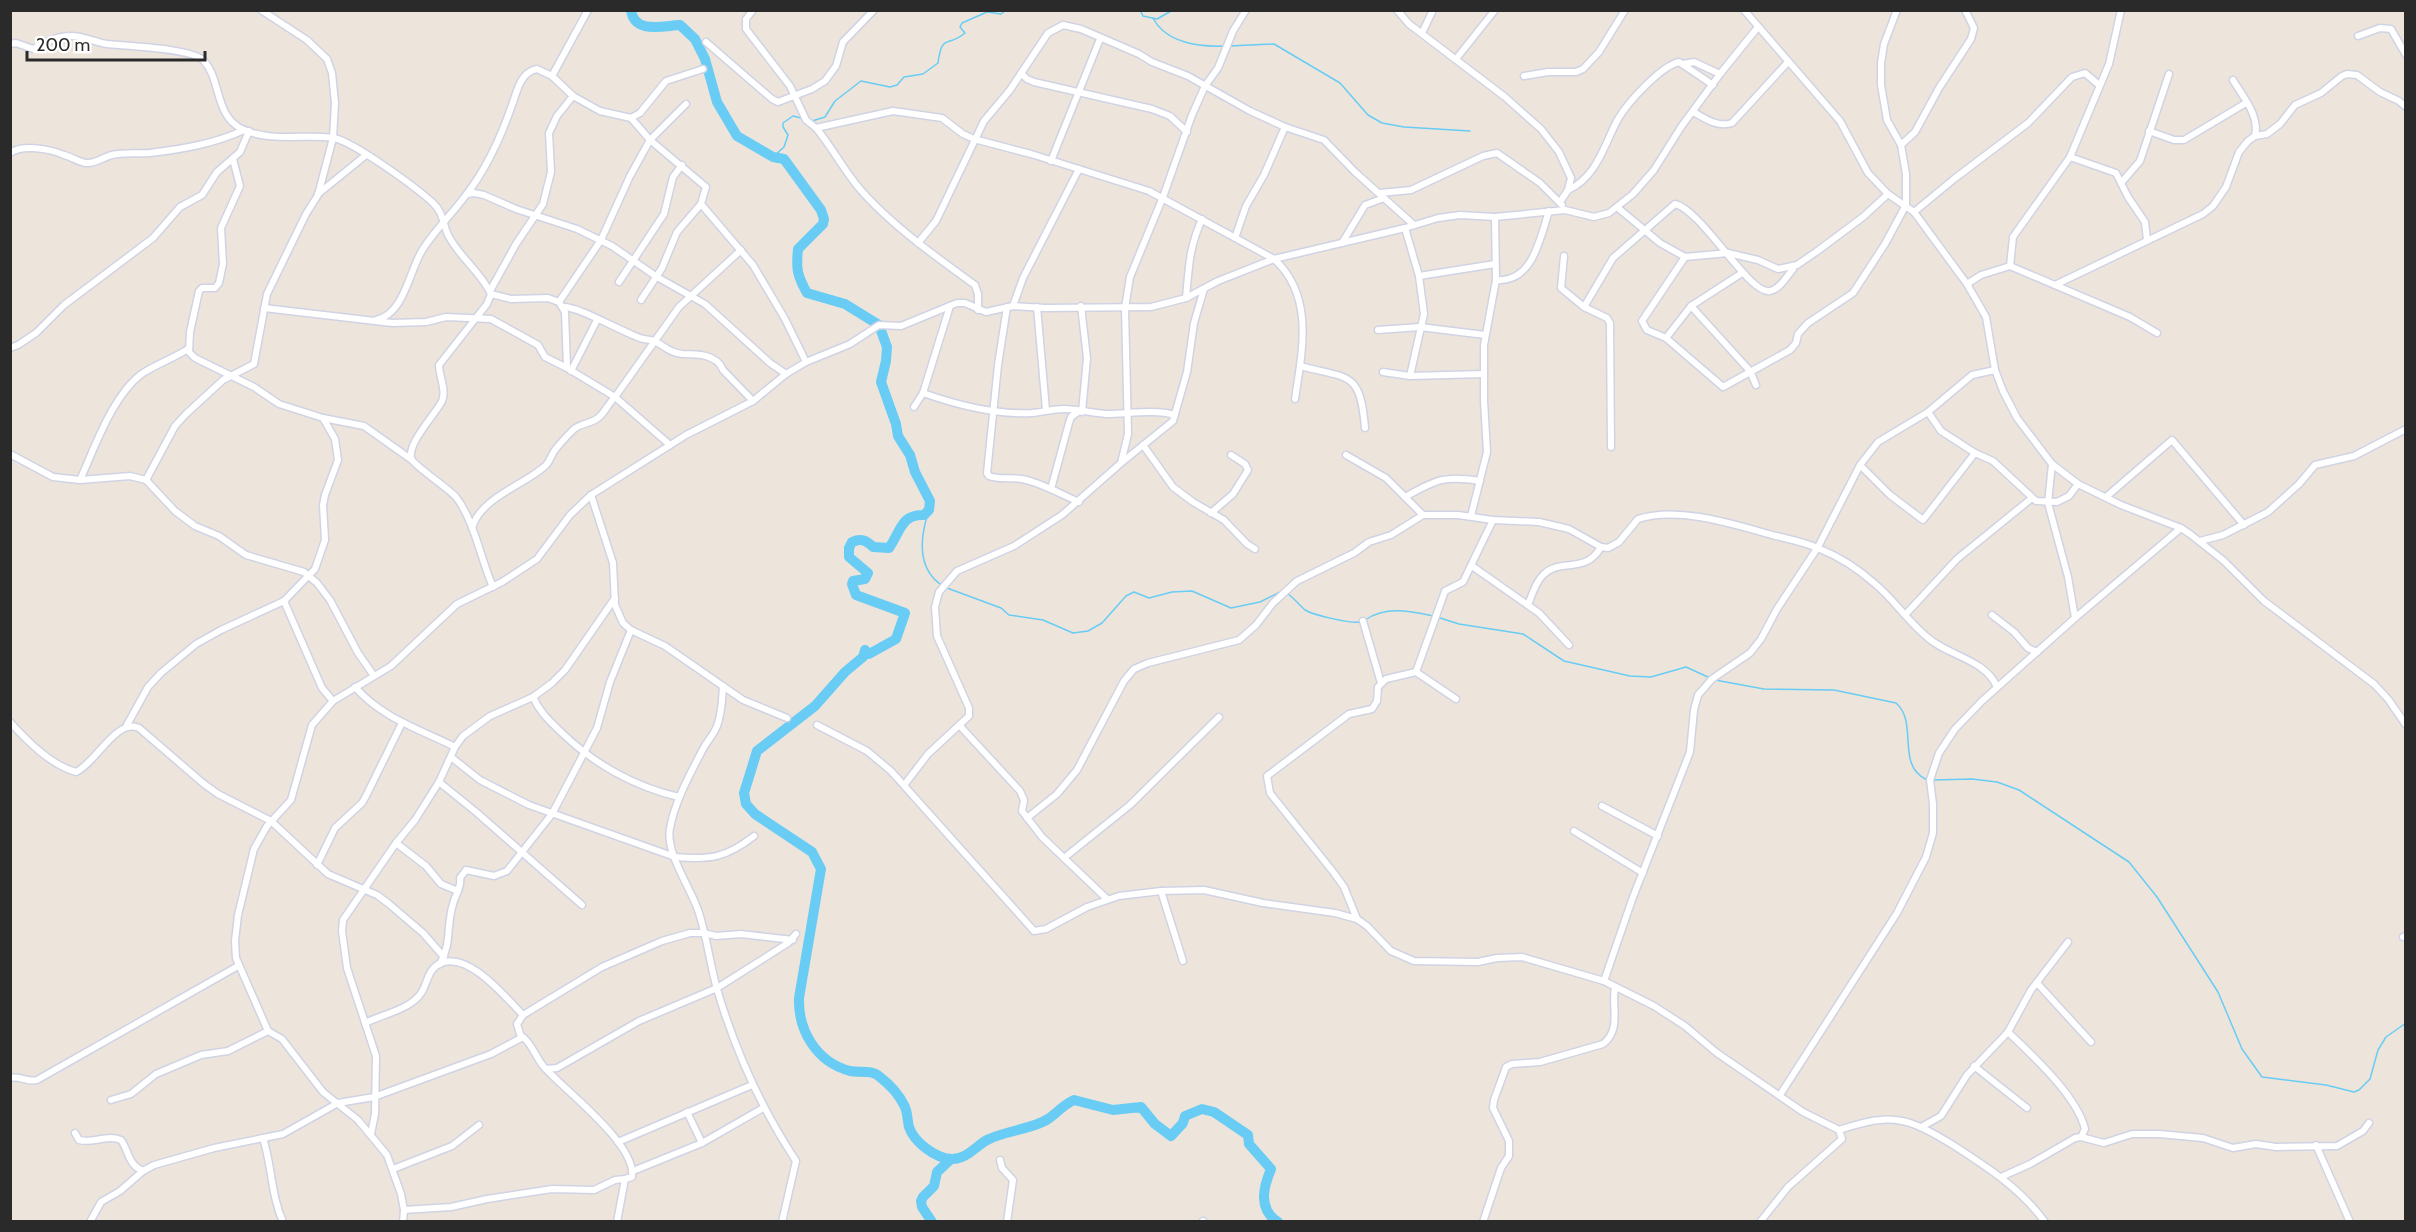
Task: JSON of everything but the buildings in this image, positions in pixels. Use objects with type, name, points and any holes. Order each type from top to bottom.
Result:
[{"type":"street","points":[[146,480],[175,426],[230,376],[250,367],[255,362],[264,308],[273,279],[318,195],[333,138],[334,86],[327,59],[300,35],[261,10]]},
{"type":"street","points":[[552,76],[588,10]]},
{"type":"street","points":[[753,10],[746,19],[746,29],[795,95],[806,120],[816,128],[858,187],[918,243],[975,285],[978,294],[978,310]]},
{"type":"street","points":[[706,42],[774,101],[783,100],[825,81],[836,66],[843,42],[874,10]]},
{"type":"street","points":[[1121,463],[1128,434],[1125,308],[1130,277],[1205,86],[1218,68],[1233,31],[1246,10]]},
{"type":"street","points":[[1397,10],[1409,24],[1505,97],[1551,140],[1571,177],[1568,190],[1560,202]]},
{"type":"street","points":[[1422,33],[1433,10]]},
{"type":"street","points":[[1456,59],[1495,10]]},
{"type":"street","points":[[1524,76],[1548,72],[1576,72],[1583,69],[1599,52],[1624,10]]},
{"type":"street","points":[[1744,10],[1840,121],[1868,173],[1888,194],[1914,212],[1967,284],[1986,317],[1995,370],[2017,418],[2052,464],[2078,484],[2121,505],[2181,528],[2200,542],[2264,601],[2374,684],[2388,699],[2406,725]]},
{"type":"street","points":[[1685,257],[1678,272],[1642,321],[1647,330],[1665,338],[1723,387],[1790,350],[1796,343],[1800,330],[1808,322],[1853,293],[1906,205],[1906,174],[1901,145],[1887,120],[1881,85],[1884,44],[1897,10]]},
{"type":"street","points":[[1901,145],[1915,132],[1939,88],[1971,39],[1974,28],[1965,10]]},
{"type":"street","points":[[2010,266],[2013,237],[2070,157],[2109,64],[2121,10]]},
{"type":"street","points":[[918,243],[936,221],[984,121],[1048,33],[1063,26],[1071,27],[1188,76],[1240,106],[1285,127],[1324,140],[1414,225]]},
{"type":"street","points":[[403,1221],[404,1210],[387,1155],[371,1134],[338,1103],[322,1092],[282,1040],[268,1031],[238,966],[235,941],[237,915],[254,849],[262,832],[291,800],[312,725],[333,701],[391,666],[457,604],[493,587],[537,559],[577,507],[591,495],[670,445],[722,415],[753,401],[786,374],[806,362],[850,344],[879,325],[901,326],[964,303],[978,310],[992,312],[1010,306],[1151,307],[1186,298],[1274,259],[1438,218],[1460,215],[1495,217],[1565,210],[1594,217],[1609,213],[1634,194],[1654,170],[1720,74],[1758,27]]},
{"type":"street","points":[[2358,36],[2380,28],[2391,29],[2406,54]]},
{"type":"street","points":[[10,44],[16,43],[33,49],[51,39],[73,36],[103,43],[191,54],[206,63],[223,109],[232,122],[246,131],[279,136],[333,138],[342,141],[366,155],[435,204],[448,235],[490,293],[511,299],[548,298],[641,338],[654,341],[674,353],[712,358],[720,363],[723,370],[753,401]]},
{"type":"street","points":[[1051,161],[1100,39]]},
{"type":"street","points":[[1568,190],[1579,184],[1598,162],[1619,118],[1653,78],[1676,62],[1683,64],[1713,85]]},
{"type":"street","points":[[1683,64],[1694,62],[1720,74]]},
{"type":"street","points":[[1693,112],[1716,124],[1732,123],[1788,62]]},
{"type":"street","points":[[376,320],[386,317],[394,309],[422,251],[467,194],[492,156],[523,77],[530,71],[537,69],[552,76],[573,96],[607,114],[631,118],[639,114],[666,81],[704,69]]},
{"type":"street","points":[[1021,73],[1034,82],[1152,109],[1170,116],[1187,132]]},
{"type":"street","points":[[1914,212],[1954,178],[2028,123],[2072,77],[2085,73],[2099,85]]},
{"type":"street","points":[[2121,183],[2140,161],[2169,74]]},
{"type":"street","points":[[2055,285],[2203,214],[2213,206],[2226,187],[2239,152],[2255,136],[2267,134],[2280,124],[2295,105],[2320,93],[2347,74],[2357,75],[2380,92],[2405,105]]},
{"type":"street","points":[[2233,80],[2256,122],[2255,136]]},
{"type":"street","points":[[413,461],[412,449],[443,399],[440,365],[487,304],[490,293],[516,244],[543,204],[551,172],[549,133],[557,116],[573,96]]},
{"type":"street","points":[[2149,131],[2174,140],[2184,140],[2246,103]]},
{"type":"street","points":[[569,370],[561,304],[601,240],[630,176],[650,140],[686,104]]},
{"type":"street","points":[[816,128],[893,111],[942,118],[963,134],[974,138],[1163,197],[1274,259],[1287,273],[1302,313],[1304,341],[1295,399]]},
{"type":"street","points":[[631,118],[650,140],[706,187],[701,204],[677,232],[657,277],[641,300]]},
{"type":"street","points":[[1235,238],[1246,206],[1268,166],[1285,127]]},
{"type":"street","points":[[10,153],[15,150],[33,148],[63,154],[83,163],[95,162],[113,155],[149,153],[208,144],[246,131]]},
{"type":"street","points":[[10,348],[36,333],[64,305],[104,273],[123,263],[153,238],[175,212],[202,195],[217,172],[244,146],[246,131]]},
{"type":"street","points":[[1342,243],[1365,206],[1382,196],[1411,190],[1483,156],[1497,153],[1540,183],[1565,210]]},
{"type":"street","points":[[318,195],[366,155]]},
{"type":"street","points":[[2070,157],[2116,174],[2145,222],[2147,240]]},
{"type":"street","points":[[188,350],[199,291],[202,288],[215,288],[219,283],[223,255],[221,228],[240,186],[233,159]]},
{"type":"street","points":[[619,282],[664,214],[673,177],[682,165]]},
{"type":"street","points":[[1079,169],[1010,306],[993,411],[987,473],[994,478],[1020,478],[1079,502]]},
{"type":"street","points":[[467,194],[484,195],[516,209],[562,223],[601,240],[714,311],[770,363],[786,374]]},
{"type":"street","points":[[1618,208],[1644,231],[1685,257],[1728,254],[1758,260],[1778,269],[1791,267],[1838,237],[1888,194]]},
{"type":"street","points":[[701,204],[741,250],[768,290],[806,362]]},
{"type":"street","points":[[1584,307],[1613,258],[1672,206],[1679,204],[1761,290],[1768,292],[1780,285],[1794,269]]},
{"type":"street","points":[[1496,280],[1511,280],[1523,272],[1537,249],[1550,211]]},
{"type":"street","points":[[1471,516],[1487,452],[1485,335],[1496,280],[1495,217]]},
{"type":"street","points":[[1186,298],[1192,241],[1203,219]]},
{"type":"street","points":[[1405,228],[1419,276],[1424,314],[1410,376]]},
{"type":"street","points":[[472,528],[474,520],[483,510],[547,464],[556,448],[564,443],[574,429],[598,418],[689,296],[741,250]]},
{"type":"street","points":[[1564,256],[1561,288],[1584,307],[1606,318],[1610,323],[1611,447]]},
{"type":"street","points":[[1419,276],[1495,264]]},
{"type":"street","points":[[1967,284],[1991,271],[2010,266],[2130,317],[2157,333]]},
{"type":"street","points":[[1665,338],[1691,306],[1743,273]]},
{"type":"street","points":[[905,784],[928,754],[969,716],[969,708],[937,636],[935,607],[939,592],[957,571],[1014,546],[1079,502],[1121,463],[1168,426],[1175,415],[1187,372],[1194,322],[1204,289]]},
{"type":"street","points":[[914,407],[923,393],[951,306]]},
{"type":"street","points":[[1080,412],[1087,358],[1081,306]]},
{"type":"street","points":[[1691,306],[1750,371],[1756,385]]},
{"type":"street","points":[[1037,307],[1046,410]]},
{"type":"street","points":[[264,308],[416,323],[446,317],[495,321],[538,345],[545,357],[615,397],[670,445]]},
{"type":"street","points":[[569,370],[597,320]]},
{"type":"street","points":[[1378,330],[1420,327],[1485,335]]},
{"type":"street","points":[[188,350],[195,358],[254,387],[279,404],[323,418],[364,426],[413,461],[456,497],[472,528],[493,587]]},
{"type":"street","points":[[80,480],[107,421],[128,388],[143,374],[188,350]]},
{"type":"street","points":[[1300,366],[1352,382],[1360,392],[1365,428]]},
{"type":"street","points":[[1604,981],[1690,752],[1694,710],[1698,695],[1712,679],[1750,653],[1818,547],[1860,465],[1878,442],[1928,412],[1972,375],[1995,370]]},
{"type":"street","points":[[1383,372],[1410,376],[1484,374]]},
{"type":"street","points":[[923,393],[966,407],[993,411],[1032,413],[1067,409],[1080,412],[1126,414],[1160,411],[1175,415]]},
{"type":"street","points":[[1051,489],[1065,432],[1071,417],[1080,412]]},
{"type":"street","points":[[1928,412],[1941,431],[1975,453],[1993,461],[2032,498],[2048,503],[2064,499],[2078,484]]},
{"type":"street","points":[[10,722],[25,739],[68,770],[76,772],[84,769],[120,729],[128,725],[148,687],[161,673],[196,644],[237,621],[284,602],[310,576],[319,559],[324,540],[323,505],[338,460],[335,439],[323,418]]},
{"type":"street","points":[[2200,542],[2259,518],[2277,506],[2315,465],[2354,456],[2406,429]]},
{"type":"street","points":[[2106,497],[2172,440],[2244,525]]},
{"type":"street","points":[[1143,445],[1181,495],[1224,520],[1247,544],[1255,549]]},
{"type":"street","points":[[1860,465],[1879,485],[1923,520],[1975,453]]},
{"type":"street","points":[[10,454],[53,477],[80,480],[130,476],[146,480],[175,511],[195,526],[219,536],[246,555],[298,570],[310,576],[330,600],[358,653],[374,676]]},
{"type":"street","points":[[1211,513],[1233,494],[1248,470],[1245,464],[1231,455]]},
{"type":"street","points":[[1346,455],[1386,478],[1423,515]]},
{"type":"street","points":[[2052,464],[2048,503],[2068,577],[2075,618]]},
{"type":"street","points":[[1405,497],[1444,478],[1480,481]]},
{"type":"street","points":[[591,495],[613,563],[615,598],[620,617],[631,630],[665,646],[744,700],[787,718]]},
{"type":"street","points":[[1905,615],[1957,559],[2032,498]]},
{"type":"street","points":[[1027,818],[1057,794],[1077,770],[1124,681],[1134,669],[1188,651],[1239,639],[1256,625],[1273,603],[1297,581],[1354,553],[1369,542],[1390,535],[1423,515],[1471,516],[1493,520],[1539,522],[1580,534],[1601,547],[1613,546],[1638,519],[1682,515],[1733,523],[1818,547],[1838,557],[1875,583],[1933,642],[1990,673],[1997,687]]},
{"type":"street","points":[[1416,672],[1445,591],[1451,586],[1461,585],[1493,520]]},
{"type":"street","points":[[1780,1095],[1897,912],[1926,856],[1933,833],[1930,780],[1939,753],[1955,729],[1997,687],[2181,528]]},
{"type":"street","points":[[1528,605],[1538,582],[1547,572],[1588,562],[1601,547]]},
{"type":"street","points":[[1472,566],[1546,619],[1569,645]]},
{"type":"street","points":[[371,1134],[375,1114],[376,1056],[347,968],[342,931],[343,920],[366,890],[396,843],[415,820],[439,782],[455,747],[463,736],[482,720],[533,697],[565,670],[615,598]]},
{"type":"street","points":[[284,602],[322,688],[333,701]]},
{"type":"street","points":[[1992,615],[2014,632],[2028,648],[2037,652]]},
{"type":"street","points":[[1363,621],[1381,683]]},
{"type":"street","points":[[365,1023],[420,995],[432,970],[440,964],[444,957],[450,936],[451,911],[461,883],[460,878],[465,870],[501,875],[522,854],[552,814],[597,728],[610,682],[631,630]]},
{"type":"street","points":[[1357,919],[1344,887],[1270,793],[1267,776],[1349,714],[1372,709],[1377,701],[1377,691],[1381,683],[1392,678],[1416,672],[1456,699]]},
{"type":"street","points":[[723,686],[717,725],[679,797],[669,835],[675,856],[699,914],[717,988],[752,1085],[763,1108],[796,1161],[782,1221]]},
{"type":"street","points":[[355,687],[376,709],[455,747]]},
{"type":"street","points":[[533,697],[538,710],[584,754],[639,784],[679,797]]},
{"type":"street","points":[[1065,858],[1130,805],[1219,717]]},
{"type":"street","points":[[317,865],[334,828],[362,803],[402,723]]},
{"type":"street","points":[[128,725],[139,728],[151,736],[187,770],[218,794],[272,821],[317,865],[339,880],[377,895],[411,922],[444,957]]},
{"type":"street","points":[[817,725],[867,751],[905,784],[1034,931],[1046,929],[1107,899],[1161,891],[1204,890],[1357,919],[1391,951],[1414,961],[1478,962],[1497,958],[1522,957],[1604,981],[1615,987],[1685,1026],[1718,1053],[1803,1112],[1839,1130],[1881,1119],[1923,1126],[2001,1177],[2024,1197],[2045,1221]]},
{"type":"street","points":[[960,726],[1020,791],[1023,800],[1021,808],[1042,837],[1107,899]]},
{"type":"street","points":[[451,757],[492,788],[552,814],[675,856],[699,859],[720,856],[754,836]]},
{"type":"street","points":[[439,782],[582,905]]},
{"type":"street","points":[[1602,806],[1658,836]]},
{"type":"street","points":[[1574,831],[1643,873]]},
{"type":"street","points":[[396,843],[426,866],[441,884],[458,891]]},
{"type":"street","points":[[1161,891],[1184,961]]},
{"type":"street","points":[[404,1210],[451,1207],[552,1189],[594,1191],[615,1180],[632,1177],[633,1171],[618,1142],[546,1069],[526,1039],[521,1037],[517,1024],[523,1014],[584,976],[619,959],[690,933],[716,936],[732,934],[794,937],[717,988],[639,1021],[557,1068],[546,1069]]},
{"type":"street","points":[[1923,1126],[1941,1116],[1974,1066],[2008,1032],[2025,999],[2068,942]]},
{"type":"street","points":[[440,964],[449,962],[460,964],[485,976],[523,1014]]},
{"type":"street","points":[[10,1078],[20,1076],[29,1080],[37,1080],[238,966]]},
{"type":"street","points":[[2037,983],[2091,1042]]},
{"type":"street","points":[[1483,1221],[1495,1192],[1501,1168],[1509,1156],[1509,1141],[1493,1108],[1503,1071],[1512,1064],[1540,1062],[1603,1044],[1615,1029],[1613,997],[1615,987]]},
{"type":"street","points":[[111,1100],[131,1094],[156,1074],[201,1055],[228,1051],[268,1031]]},
{"type":"street","points":[[2008,1032],[2046,1069],[2068,1097],[2084,1125],[2085,1132],[2081,1137]]},
{"type":"street","points":[[90,1221],[101,1202],[120,1191],[143,1171],[154,1165],[186,1155],[288,1132],[338,1103],[374,1097],[491,1054],[521,1037]]},
{"type":"street","points":[[1974,1066],[2027,1108]]},
{"type":"street","points":[[618,1142],[752,1085]]},
{"type":"street","points":[[633,1171],[702,1143],[763,1108]]},
{"type":"street","points":[[687,1112],[702,1143]]},
{"type":"street","points":[[2001,1177],[2030,1164],[2074,1138],[2081,1137],[2104,1143],[2132,1134],[2159,1134],[2203,1138],[2233,1148],[2256,1144],[2276,1147],[2337,1146],[2363,1131],[2369,1123]]},
{"type":"street","points":[[393,1169],[452,1146],[479,1125]]},
{"type":"street","points":[[1760,1221],[1788,1187],[1842,1139],[1839,1130]]},
{"type":"street","points":[[75,1133],[79,1140],[85,1142],[110,1137],[121,1140],[130,1160],[143,1171]]},
{"type":"street","points":[[263,1138],[270,1161],[275,1199],[283,1221]]},
{"type":"street","points":[[2316,1145],[2350,1221]]},
{"type":"street","points":[[1000,1160],[1002,1168],[1013,1180],[1007,1221]]},
{"type":"street","points":[[617,1221],[625,1179]]},
{"type":"waterway","points":[[631,10],[633,18],[643,26],[680,25],[695,39],[705,59],[717,102],[737,136],[773,157],[784,159],[821,210],[823,224],[798,249],[799,276],[807,293],[845,304],[879,325],[887,347],[881,382],[898,436],[910,455],[915,472],[930,501],[929,510],[924,515],[911,517],[902,525],[889,548],[873,547],[861,540],[852,542],[849,548],[849,557],[868,573],[865,579],[853,581],[856,595],[905,613],[896,639],[869,654],[865,650],[863,657],[845,672],[815,706],[757,751],[744,793],[746,804],[755,814],[812,852],[821,869],[799,998],[802,1022],[811,1043],[838,1067],[850,1071],[873,1073],[883,1080],[904,1105],[909,1127],[915,1138],[932,1152],[945,1158],[956,1159],[987,1140],[1042,1122],[1074,1100],[1113,1110],[1141,1107],[1155,1124],[1171,1136],[1183,1123],[1185,1116],[1202,1109],[1214,1112],[1248,1135],[1249,1144],[1271,1169],[1264,1198],[1267,1211],[1278,1222]]},
{"type":"waterway","points":[[812,121],[825,117],[835,101],[861,81],[890,87],[897,85],[904,77],[923,74],[938,63],[941,48],[946,42],[965,33],[960,27],[962,23],[987,12],[1001,14],[1006,10]]},
{"type":"waterway","points":[[1140,10],[1143,16],[1157,19],[1173,10]]},
{"type":"waterway","points":[[1153,18],[1166,33],[1184,42],[1204,46],[1224,46]]},
{"type":"waterway","points":[[1229,46],[1274,44],[1340,83],[1368,115],[1382,123],[1404,127],[1470,131]]},
{"type":"waterway","points":[[773,157],[784,147],[788,135],[783,123],[793,116],[801,118]]},
{"type":"waterway","points":[[929,510],[922,541],[924,562],[934,579],[943,586]]},
{"type":"waterway","points":[[947,588],[1001,608],[1009,615],[1043,620],[1073,633],[1088,631],[1102,623],[1126,596],[1134,592],[1149,598],[1172,592],[1192,591],[1231,608],[1260,602],[1280,592]]},
{"type":"waterway","points":[[1287,593],[1309,612],[1324,617],[1361,622]]},
{"type":"waterway","points":[[1365,620],[1389,611],[1406,611],[1433,616]]},
{"type":"waterway","points":[[1437,617],[1459,624],[1523,634],[1564,661],[1630,676],[1651,677],[1686,667],[1710,678]]},
{"type":"waterway","points":[[1715,680],[1764,689],[1834,690],[1896,703],[1903,711],[1906,721],[1912,764],[1917,773],[1927,780]]},
{"type":"waterway","points":[[1932,780],[1972,779],[1997,782],[2019,790],[2129,862],[2157,897],[2218,992],[2242,1049],[2262,1077],[2326,1085],[2354,1092],[2370,1079],[2378,1050],[2386,1037],[2406,1023]]},
{"type":"waterway","points":[[932,1222],[922,1207],[921,1201],[934,1186],[937,1172],[951,1159]]}]
